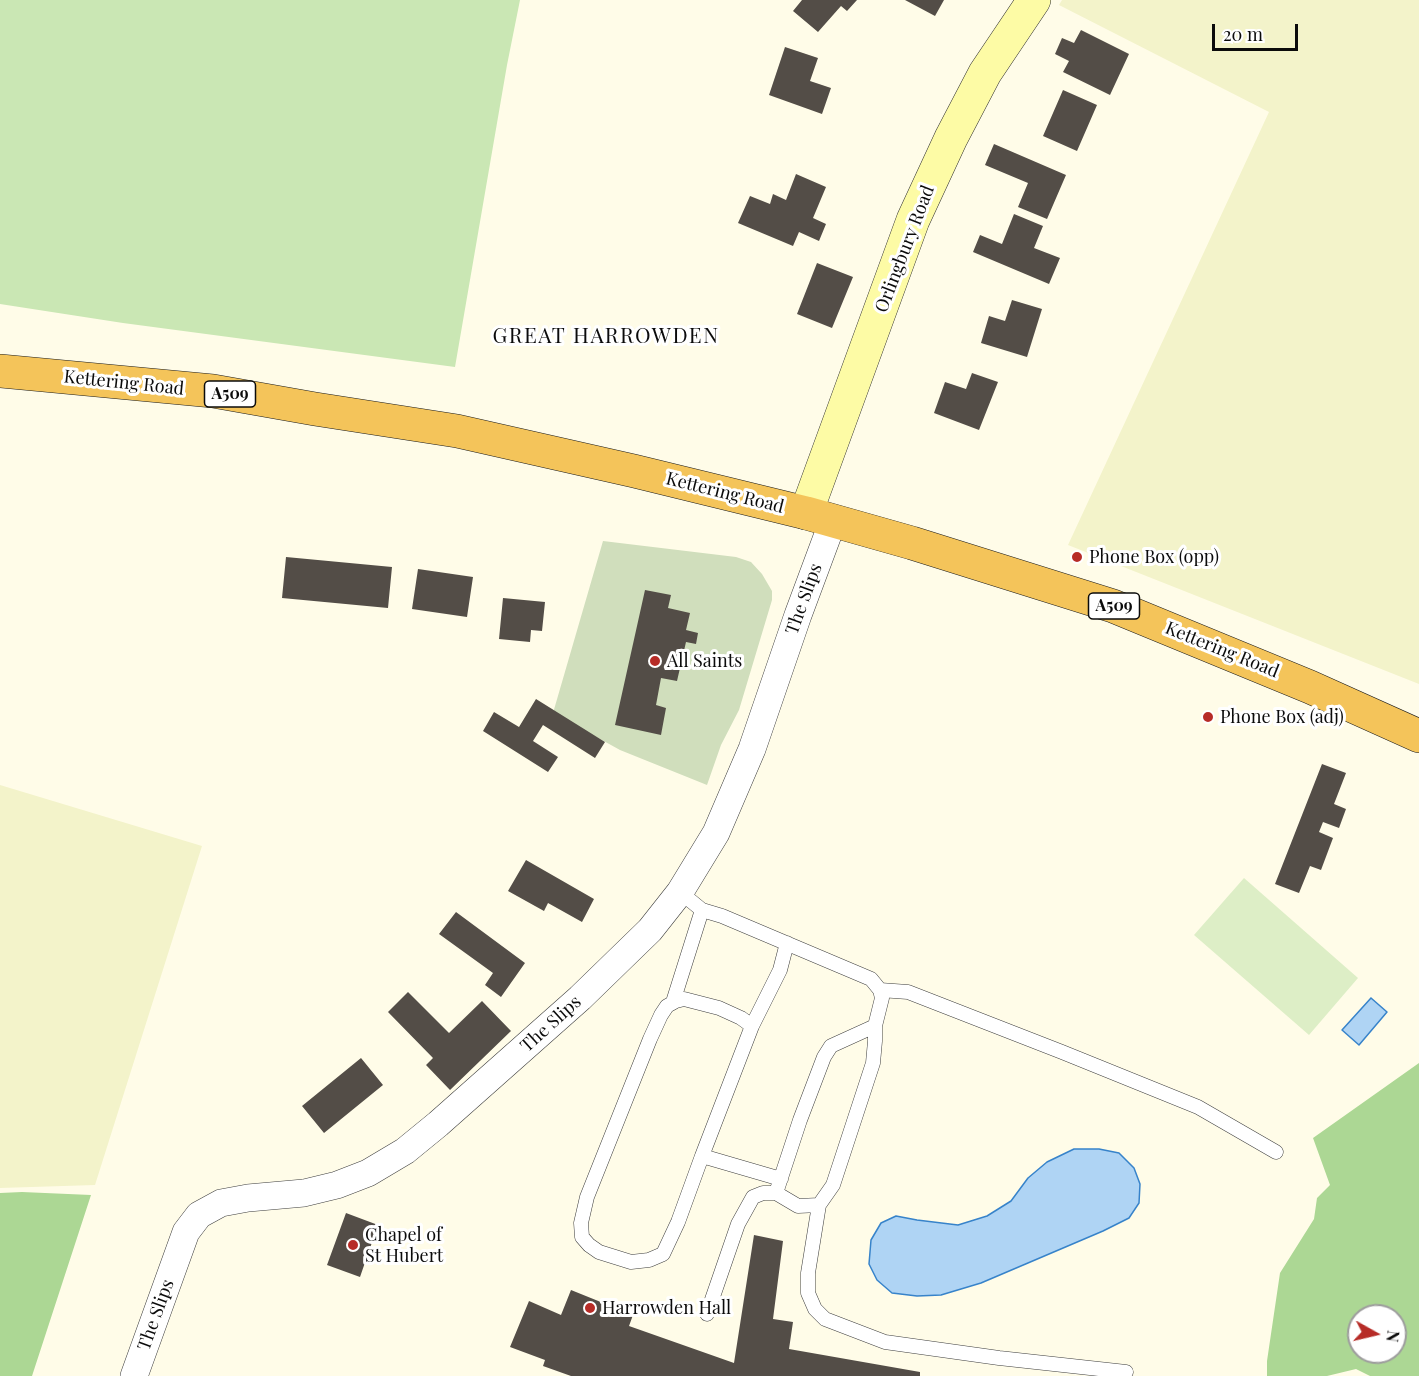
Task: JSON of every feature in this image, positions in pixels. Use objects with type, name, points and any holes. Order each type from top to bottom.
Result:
[{"type":"highway","name":"Kettering Road","points":[[0,371],[213,392],[457,431],[634,471],[820,517],[912,543],[1113,606],[1310,687],[1419,736]]},
{"type":"main road","name":"Orlingbury Road","points":[[820,517],[913,220],[980,82],[1034,0]]},
{"type":"street","name":"The Slips","points":[[134,1376],[186,1232],[199,1215],[221,1203],[304,1193],[337,1185],[368,1173],[405,1151],[579,998],[650,930],[680,892],[716,833],[752,749],[798,615],[820,517]]},
{"type":"lane","points":[[680,892],[702,910],[722,916],[871,979],[880,990],[882,998],[875,1026],[876,1041],[873,1063],[833,1185],[819,1205],[808,1272],[808,1293],[815,1309],[825,1318],[885,1342],[1126,1372]]},
{"type":"lane","points":[[673,1002],[702,910]]},
{"type":"lane","points":[[752,1026],[719,1008],[695,1001],[684,999],[667,1006],[650,1039],[587,1197],[581,1222],[582,1237],[589,1245],[599,1252],[631,1262],[649,1260],[663,1254],[678,1222],[752,1026],[780,970],[787,943]]},
{"type":"lane","points":[[880,990],[908,992],[1198,1107],[1276,1152]]},
{"type":"lane","points":[[776,1193],[824,1057],[831,1046],[875,1026]]},
{"type":"lane","points":[[702,1156],[781,1179]]},
{"type":"lane","points":[[707,1314],[738,1224],[753,1197],[763,1193],[776,1193],[798,1206],[819,1205]]},
{"type":"lane","points":[[1029,1376],[1038,1362]]},
{"type":"green space","points":[[0,0],[520,0],[455,367],[123,323],[0,304]]},
{"type":"green space","points":[[1062,0],[1419,0],[1419,684],[1068,545],[1269,112],[1059,5]]},
{"type":"green space","points":[[603,541],[736,557],[751,562],[762,574],[772,591],[772,600],[739,710],[721,745],[707,785],[620,750],[553,713]]},
{"type":"green space","points":[[0,785],[202,846],[95,1185],[0,1188]]},
{"type":"green space","points":[[1244,878],[1358,978],[1309,1035],[1194,935]]},
{"type":"green space","points":[[1419,1063],[1419,1376],[1370,1376],[1356,1369],[1327,1376],[1267,1376],[1267,1361],[1280,1273],[1314,1219],[1317,1198],[1330,1185],[1313,1138]]},
{"type":"green space","points":[[0,1193],[91,1195],[32,1376],[0,1376]]},
{"type":"water","points":[[1371,998],[1387,1012],[1359,1045],[1342,1030]]},
{"type":"water","points":[[1074,1149],[1099,1149],[1119,1153],[1134,1168],[1140,1184],[1139,1203],[1129,1218],[981,1283],[941,1295],[917,1296],[892,1293],[877,1280],[869,1264],[871,1240],[881,1223],[896,1216],[958,1225],[987,1216],[1011,1201],[1028,1178],[1047,1162]]},
{"type":"building","points":[[802,0],[857,0],[847,11],[841,6],[818,32],[793,11]]},
{"type":"building","points":[[905,0],[944,0],[935,16]]},
{"type":"building","points":[[1081,30],[1129,54],[1110,95],[1063,72],[1069,61],[1055,54],[1062,38],[1074,43]]},
{"type":"building","points":[[785,47],[818,58],[810,81],[831,88],[822,114],[769,95]]},
{"type":"building","points":[[1063,90],[1097,105],[1077,151],[1043,136]]},
{"type":"building","points":[[994,144],[1066,175],[1047,219],[1018,207],[1028,183],[985,165]]},
{"type":"building","points":[[796,174],[826,187],[813,218],[826,224],[819,241],[799,232],[793,246],[738,223],[750,196],[770,204],[773,194],[786,200]]},
{"type":"building","points":[[1014,214],[1043,226],[1034,248],[1060,258],[1049,284],[973,252],[980,235],[1002,244]]},
{"type":"building","points":[[817,263],[853,277],[832,328],[797,314]]},
{"type":"building","points":[[1012,300],[1042,309],[1027,357],[981,343],[989,316],[1005,321]]},
{"type":"building","points":[[972,373],[998,382],[979,430],[934,413],[945,382],[966,389]]},
{"type":"building","points":[[286,557],[392,567],[388,608],[282,598]]},
{"type":"building","points":[[418,569],[473,577],[467,617],[412,609]]},
{"type":"building","name":"All Saints","points":[[645,590],[671,595],[668,608],[690,613],[686,630],[698,633],[696,644],[686,642],[677,681],[661,678],[656,705],[666,708],[661,735],[615,725]]},
{"type":"building","points":[[503,598],[545,602],[542,631],[531,630],[530,642],[499,639]]},
{"type":"building","points":[[536,699],[605,742],[595,758],[543,725],[533,741],[558,757],[548,772],[483,731],[494,712],[519,727]]},
{"type":"building","points":[[1322,764],[1346,773],[1334,804],[1346,809],[1339,828],[1323,822],[1319,832],[1333,838],[1321,870],[1310,866],[1299,893],[1275,884]]},
{"type":"building","points":[[526,860],[594,899],[582,922],[548,903],[544,911],[508,891]]},
{"type":"building","points":[[456,912],[525,963],[501,997],[485,985],[493,973],[439,934]]},
{"type":"building","points":[[408,992],[449,1033],[482,1001],[511,1031],[450,1090],[426,1065],[433,1058],[388,1012]]},
{"type":"building","points":[[361,1058],[383,1085],[324,1133],[302,1106]]},
{"type":"building","name":"Chapel of St Hubert","points":[[346,1213],[378,1225],[360,1277],[327,1265]]},
{"type":"building","name":"Harrowden Hall","points":[[754,1235],[783,1241],[773,1319],[793,1322],[789,1349],[920,1372],[920,1376],[571,1376],[543,1366],[545,1360],[510,1347],[529,1301],[561,1315],[571,1290],[633,1315],[629,1326],[734,1363]]},
{"type":"place","name":"Phone Box (opp)","points":[[1077,557]]},
{"type":"place","name":"All Saints","points":[[655,661]]},
{"type":"place","name":"Phone Box (adj)","points":[[1208,717]]},
{"type":"place","name":"Chapel of St Hubert","points":[[353,1245]]},
{"type":"place","name":"Harrowden Hall","points":[[590,1308]]},
{"type":"district","name":"GREAT HARROWDEN","points":[[606,336]]}]
